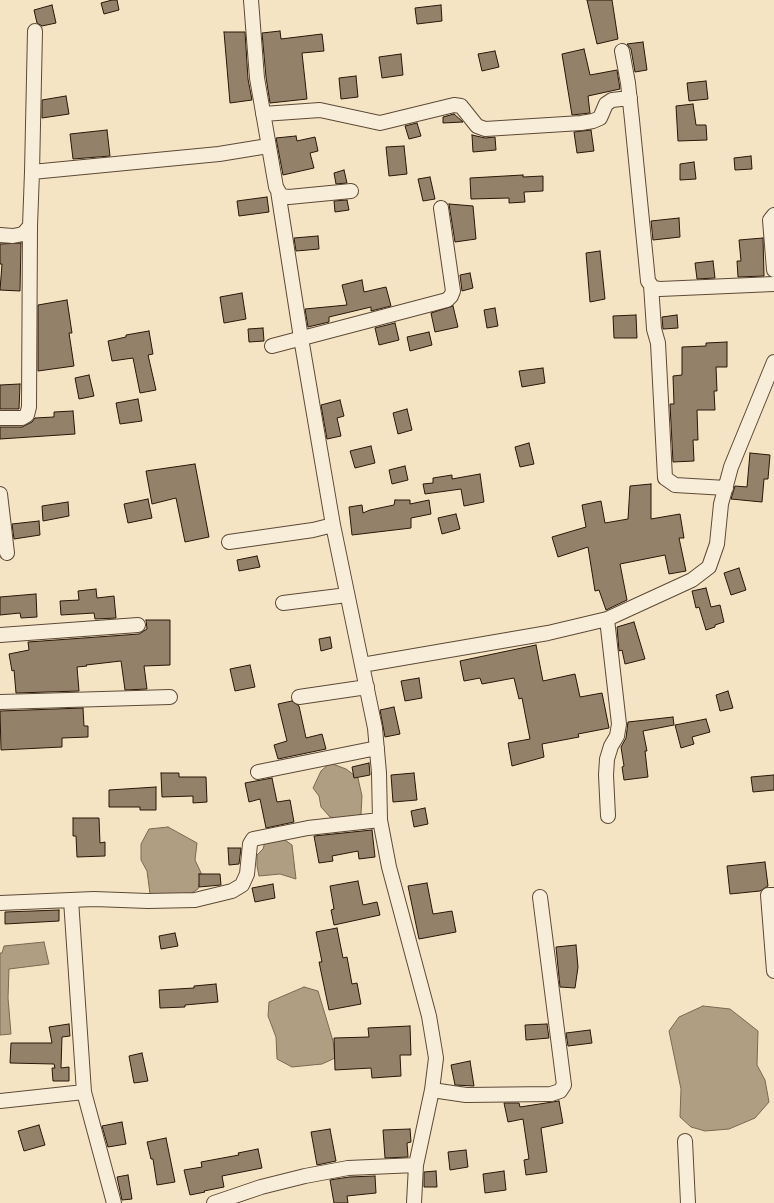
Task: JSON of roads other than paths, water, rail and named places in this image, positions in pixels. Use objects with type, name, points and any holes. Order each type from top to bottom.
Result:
[{"type":"street","points":[[251,0],[257,78],[268,146],[278,191],[281,196],[289,197],[351,191]]},
{"type":"street","points":[[0,418],[22,418],[27,415],[29,407],[30,226],[35,31]]},
{"type":"street","points":[[622,51],[630,98],[648,281],[653,288],[660,289],[774,284]]},
{"type":"street","points":[[263,114],[320,110],[380,123],[454,105],[461,106],[477,126],[485,129],[581,124],[600,118],[606,104],[612,100],[630,98]]},
{"type":"street","points":[[32,172],[219,154],[268,146]]},
{"type":"street","points":[[278,191],[333,525],[375,728],[380,820],[388,867],[429,1016],[436,1058],[432,1090],[416,1165],[414,1203]]},
{"type":"street","points":[[272,346],[446,300],[451,296],[453,291],[441,208]]},
{"type":"street","points":[[774,215],[770,220],[774,270]]},
{"type":"street","points":[[0,235],[13,236],[23,234],[30,226]]},
{"type":"street","points":[[651,284],[654,329],[658,343],[665,478],[675,485],[726,488]]},
{"type":"street","points":[[362,665],[548,633],[607,619],[692,580],[709,567],[717,544],[721,504],[731,467],[774,362]]},
{"type":"street","points":[[0,494],[7,553]]},
{"type":"street","points":[[229,542],[313,530],[333,525]]},
{"type":"street","points":[[283,603],[348,595]]},
{"type":"street","points":[[607,619],[619,724],[617,736],[611,746],[607,759],[608,816]]},
{"type":"street","points":[[0,635],[138,625]]},
{"type":"street","points":[[299,697],[367,688]]},
{"type":"street","points":[[0,702],[170,697]]},
{"type":"street","points":[[258,772],[377,748]]},
{"type":"street","points":[[0,902],[94,899],[148,902],[194,900],[232,891],[242,885],[247,874],[250,844],[253,839],[308,828],[380,820]]},
{"type":"street","points":[[774,895],[768,895],[774,971]]},
{"type":"street","points":[[432,1090],[466,1095],[551,1094],[560,1090],[564,1085],[540,897]]},
{"type":"street","points":[[71,900],[84,1092],[114,1203]]},
{"type":"street","points":[[0,1101],[84,1092]]},
{"type":"street","points":[[685,1141],[688,1203]]},
{"type":"street","points":[[214,1203],[261,1187],[305,1176],[348,1168],[416,1165]]}]
